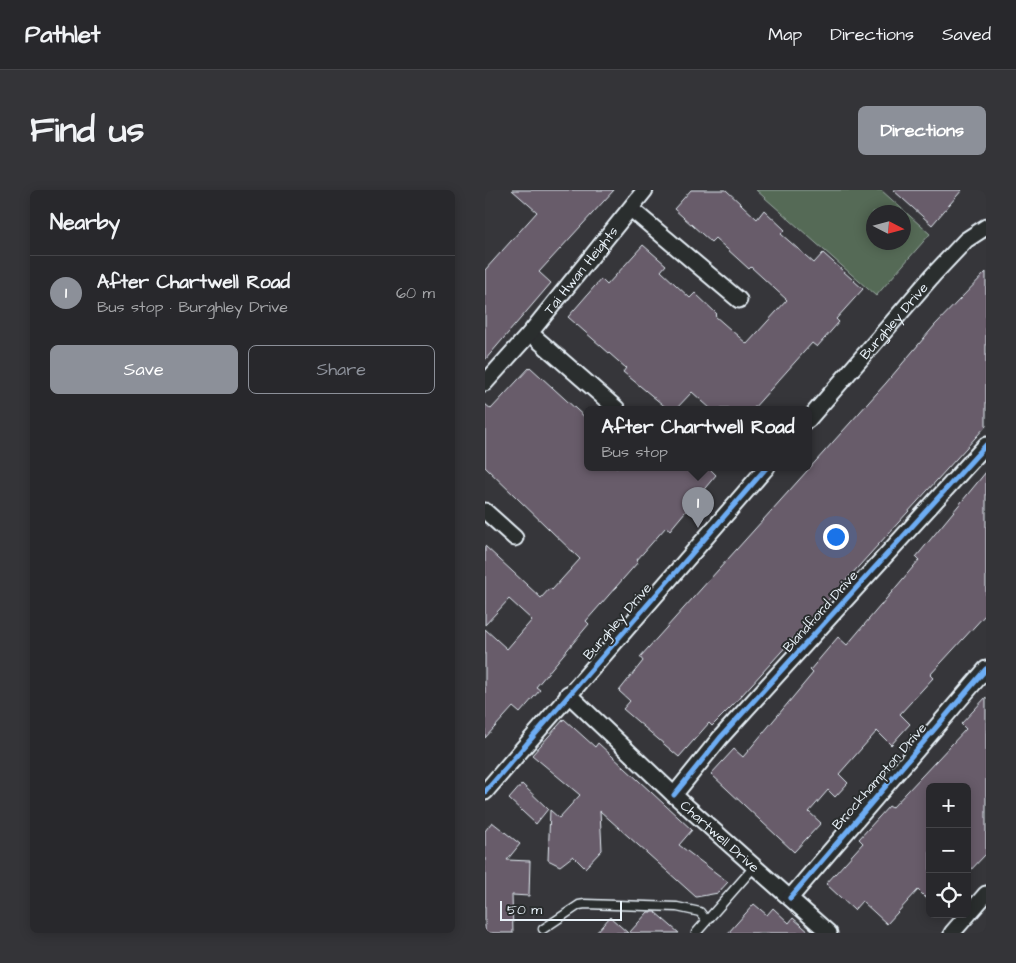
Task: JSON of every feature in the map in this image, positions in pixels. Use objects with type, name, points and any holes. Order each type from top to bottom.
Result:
[{"type":"street","name":"Tai Hwan Heights","points":[[485,383],[529,333],[645,190]]},
{"type":"street","points":[[631,209],[739,300]]},
{"type":"street","name":"Burghley Drive","points":[[812,415],[933,274],[966,240],[986,227]]},
{"type":"street","points":[[529,333],[614,406]]},
{"type":"street","name":"Blandford Drive","points":[[674,795],[720,738],[986,445]]},
{"type":"street","name":"Burghley Drive","points":[[485,792],[568,694],[763,471]]},
{"type":"street","points":[[485,511],[515,538]]},
{"type":"street","name":"Brockhampton Drive","points":[[790,898],[986,669]]},
{"type":"street","name":"Chartwell Drive","points":[[568,694],[674,795],[829,933]]},
{"type":"street","points":[[952,933],[986,894]]},
{"type":"lane","points":[[696,933],[754,867]]},
{"type":"lane","points":[[543,929],[579,905],[585,904],[677,907],[700,912],[706,920]]},
{"type":"green space","points":[[756,190],[881,190],[898,205],[866,205],[866,250],[911,250],[911,217],[930,234],[876,296]]},
{"type":"building","points":[[512,190],[614,190],[539,272],[551,283],[485,360],[485,270],[537,212]]},
{"type":"building","points":[[691,190],[726,190],[757,219],[764,210],[785,230],[781,234],[814,263],[823,253],[863,289],[836,319],[839,322],[817,347],[812,343],[756,406],[708,406],[692,392],[679,406],[664,406],[623,372],[626,368],[568,317],[601,279],[607,285],[643,245],[666,265],[661,271],[690,298],[695,293],[717,314],[715,316],[747,344],[787,300],[751,267],[749,269],[715,238],[711,242],[674,209]]},
{"type":"building","points":[[893,190],[962,190],[932,225]]},
{"type":"building","points":[[986,272],[986,426],[732,706],[712,726],[709,723],[679,757],[623,709],[630,701],[619,691],[643,661],[640,657],[807,471],[812,471],[812,465],[935,325]]},
{"type":"building","points":[[530,367],[584,416],[584,471],[712,471],[716,475],[670,530],[666,527],[586,621],[589,624],[536,687],[540,690],[520,713],[513,707],[485,738],[485,629],[507,649],[532,620],[509,599],[485,625],[485,546],[541,598],[550,588],[552,590],[580,559],[485,467],[485,404],[491,409]]},
{"type":"building","points":[[986,472],[986,614],[930,675],[933,678],[900,714],[910,724],[891,745],[877,731],[839,774],[848,783],[835,797],[828,790],[809,812],[821,823],[794,852],[711,774],[734,749],[743,757],[813,673],[810,670],[838,637],[847,645],[919,560],[916,557]]},
{"type":"building","points":[[986,697],[986,854],[971,870],[971,783],[926,783],[926,898],[918,890],[887,924],[862,901],[854,910],[826,884],[863,843],[859,839],[889,806],[892,808],[966,729],[961,724]]},
{"type":"building","points":[[564,719],[595,747],[598,743],[692,830],[679,845],[728,882],[718,893],[696,897],[600,811],[602,850],[585,868],[573,856],[560,866],[548,860],[550,810],[559,818],[580,795],[532,755]]},
{"type":"building","points":[[522,784],[548,809],[536,824],[509,799]]},
{"type":"building","points":[[492,822],[520,844],[507,860],[530,861],[529,896],[512,895],[513,933],[485,933],[485,831]]},
{"type":"building","points":[[754,904],[767,915],[773,908],[789,923],[793,918],[810,933],[728,933]]},
{"type":"building","points":[[648,912],[655,912],[679,933],[629,933]]},
{"type":"building","points":[[610,917],[628,933],[596,933]]},
{"type":"cycle path","points":[[674,795],[720,738],[986,445]]},
{"type":"cycle path","points":[[485,792],[764,471]]},
{"type":"cycle path","points":[[790,898],[986,669]]},
{"type":"place","name":"After Chartwell Road","points":[[698,528]]}]
